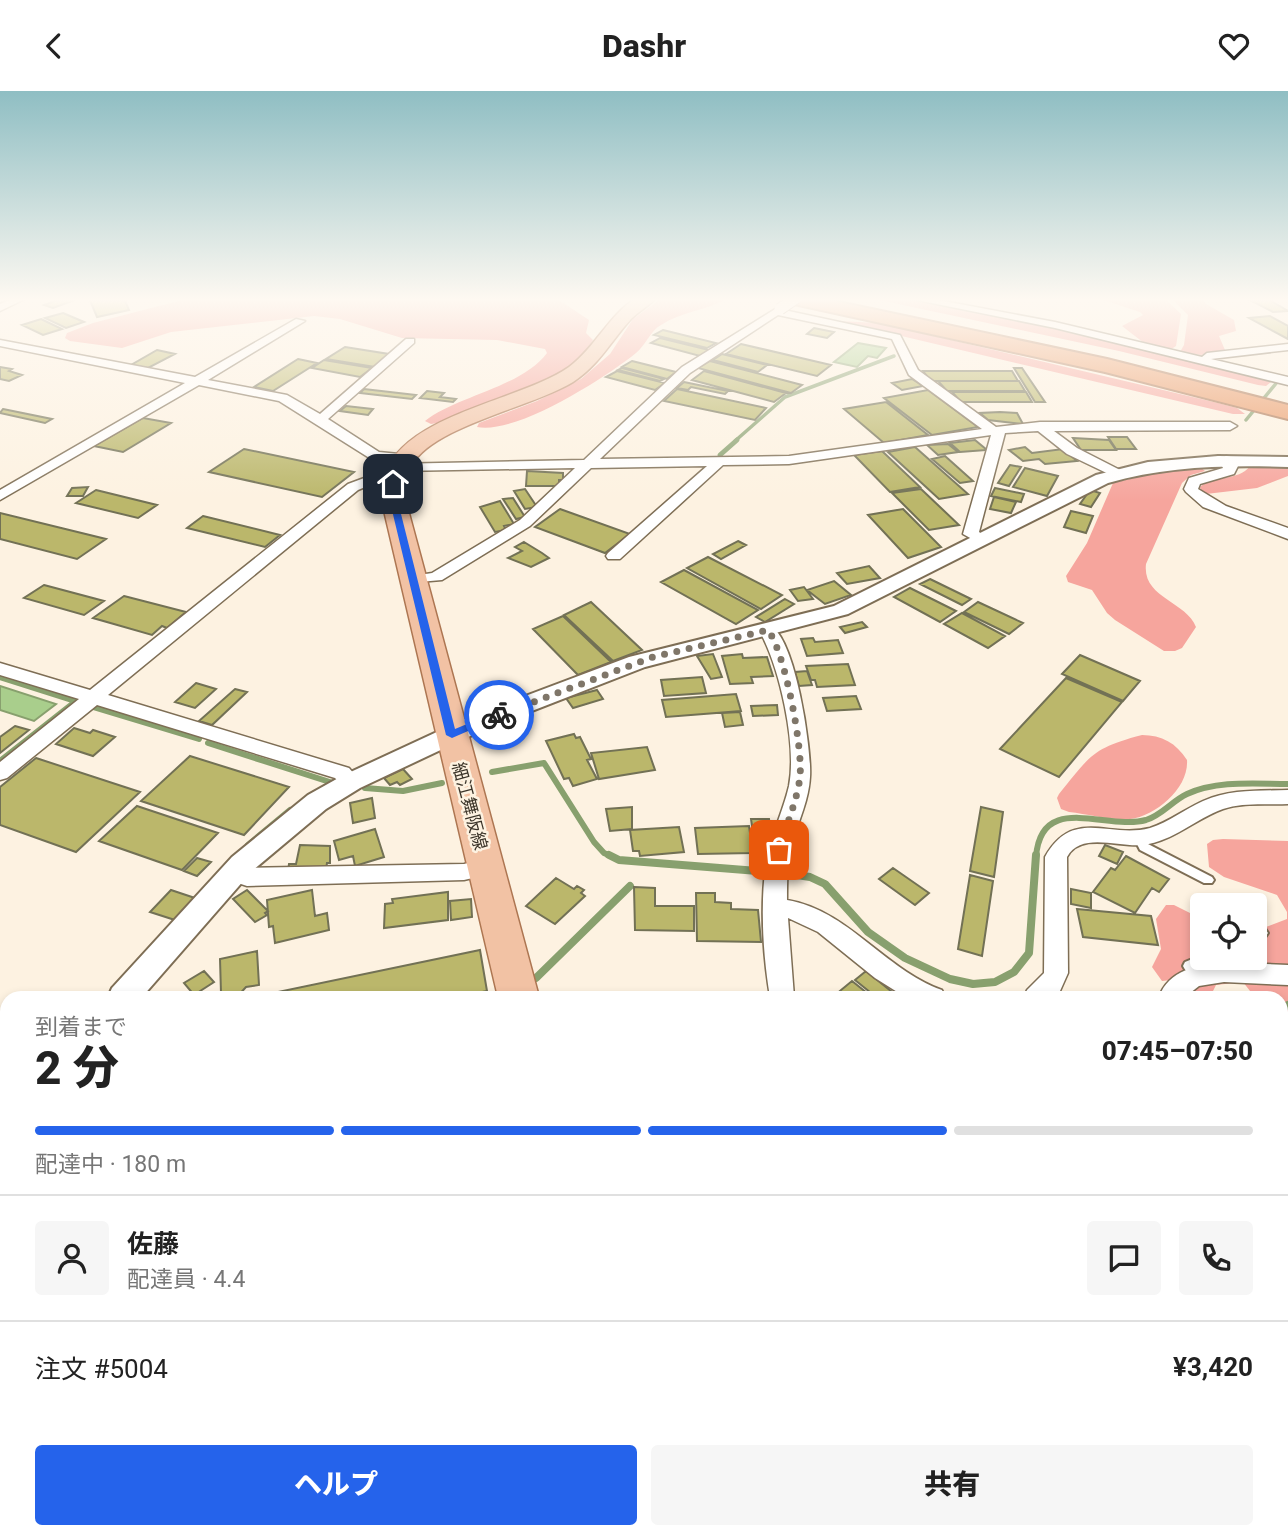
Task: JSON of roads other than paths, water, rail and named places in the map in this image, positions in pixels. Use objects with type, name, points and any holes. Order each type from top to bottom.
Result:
[{"type":"highway","points":[[1098,365],[1288,412]]},
{"type":"highway","points":[[1143,365],[1288,401]]},
{"type":"main road","points":[[398,468],[414,447],[437,432],[535,394],[569,376],[582,365]]},
{"type":"main road","name":"細江舞阪線","points":[[398,468],[394,502],[517,991]]},
{"type":"street","points":[[115,365],[283,398],[398,468]]},
{"type":"street","points":[[0,496],[224,365]]},
{"type":"street","points":[[319,419],[326,417],[383,365]]},
{"type":"street","points":[[413,580],[436,576],[519,527],[693,365]]},
{"type":"street","points":[[910,365],[913,372],[999,435],[971,534],[981,539]]},
{"type":"street","points":[[1222,365],[1288,381]]},
{"type":"street","points":[[1040,426],[1072,451],[1117,474]]},
{"type":"street","points":[[0,773],[353,487],[398,468],[789,460],[1040,426],[1230,426]]},
{"type":"street","points":[[1226,460],[1231,466],[1229,471],[1199,478],[1191,485],[1194,494],[1213,506],[1262,520],[1288,534]]},
{"type":"street","points":[[128,991],[234,873],[291,821],[351,782],[452,735],[637,663],[841,610],[1085,485],[1117,474],[1160,465],[1226,460],[1288,462]]},
{"type":"street","points":[[614,557],[716,465],[716,462]]},
{"type":"street","points":[[768,630],[775,639],[788,689],[801,767],[797,791],[779,850],[777,907],[782,991]]},
{"type":"street","points":[[0,669],[342,772],[351,782]]},
{"type":"street","points":[[1043,991],[1051,984],[1058,961],[1056,857],[1059,847],[1079,836],[1139,838],[1166,831],[1218,803],[1234,799],[1288,797]]},
{"type":"street","points":[[234,873],[247,877],[464,872],[486,866]]},
{"type":"street","points":[[777,907],[792,908],[810,915],[899,982],[919,991]]},
{"type":"street","points":[[1177,991],[1199,970]]},
{"type":"street","points":[[1206,970],[1208,973],[1288,975]]},
{"type":"lane","points":[[1139,838],[1144,847],[1208,880]]},
{"type":"waterway","points":[[735,441],[785,397],[869,365]]},
{"type":"waterway","points":[[1246,420],[1278,381]]},
{"type":"waterway","points":[[720,455],[737,440]]},
{"type":"waterway","points":[[0,677],[75,701]]},
{"type":"waterway","points":[[0,761],[76,701]]},
{"type":"waterway","points":[[93,707],[199,739]]},
{"type":"waterway","points":[[208,743],[336,784]]},
{"type":"waterway","points":[[492,772],[544,763],[594,842],[604,853],[613,857]]},
{"type":"waterway","points":[[365,788],[403,791],[442,783]]},
{"type":"waterway","points":[[1036,857],[1041,837],[1050,825],[1063,819],[1130,822],[1146,820],[1187,794],[1199,790],[1237,784],[1288,784]]},
{"type":"waterway","points":[[248,845],[290,810]]},
{"type":"waterway","points":[[609,855],[613,857]]},
{"type":"waterway","points":[[784,873],[810,877],[825,884],[868,932],[905,958],[950,979],[973,984],[995,982],[1014,972],[1029,953],[1036,855]]},
{"type":"waterway","points":[[613,857],[619,860],[769,872]]},
{"type":"waterway","points":[[536,978],[630,886]]}]
